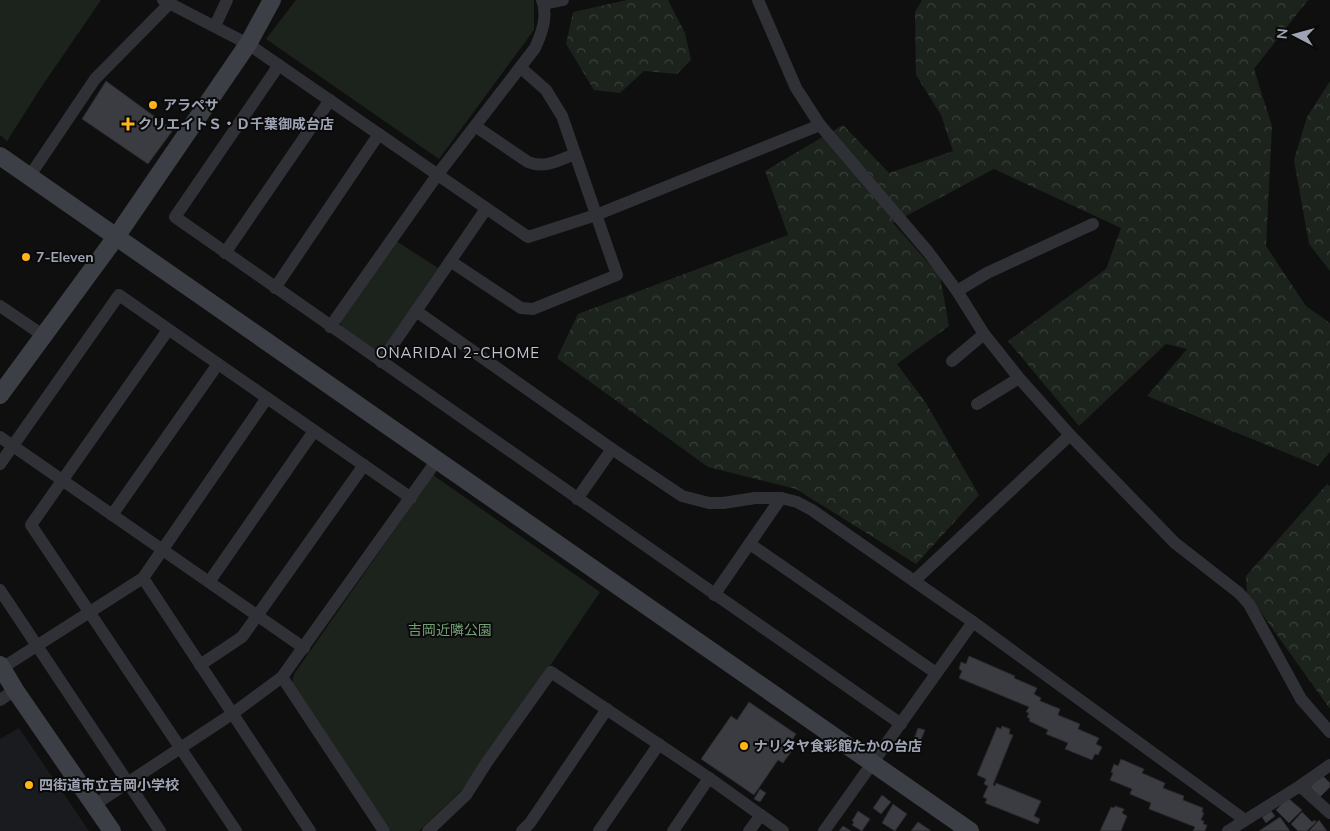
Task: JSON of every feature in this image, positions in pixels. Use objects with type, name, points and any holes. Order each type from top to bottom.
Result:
[{"type":"street","points":[[215,26],[227,0]]},
{"type":"street","points":[[0,395],[116,237],[248,44],[272,0]]},
{"type":"street","points":[[330,327],[438,174],[535,48],[544,23],[543,2],[563,0]]},
{"type":"street","points":[[758,0],[796,88],[820,125],[929,253],[958,291],[984,334],[1019,378],[1070,435],[1175,543],[1239,593],[1249,604],[1301,699],[1330,732]]},
{"type":"street","points":[[29,176],[95,79],[168,1],[248,44],[528,237],[596,215],[820,125]]},
{"type":"street","points":[[279,65],[175,217],[901,724]]},
{"type":"street","points":[[450,261],[521,308],[533,309],[617,275],[562,116],[546,90],[521,68]]},
{"type":"street","points":[[225,253],[330,100]]},
{"type":"street","points":[[475,126],[536,165],[546,165],[575,154]]},
{"type":"street","points":[[275,288],[379,134]]},
{"type":"street","points":[[0,156],[970,831]]},
{"type":"street","points":[[381,362],[486,209]]},
{"type":"street","points":[[958,291],[987,273],[1092,224]]},
{"type":"street","points":[[0,464],[119,296],[411,498]]},
{"type":"street","points":[[0,306],[44,336]]},
{"type":"street","points":[[416,311],[682,496],[709,503],[723,503],[755,498],[781,498],[797,502],[812,510],[974,622],[1246,820]]},
{"type":"street","points":[[168,330],[31,525],[236,831]]},
{"type":"street","points":[[952,361],[984,334]]},
{"type":"street","points":[[112,515],[218,364]]},
{"type":"street","points":[[977,404],[1019,378]]},
{"type":"street","points":[[112,831],[1,667],[38,646],[143,578],[267,398]]},
{"type":"street","points":[[209,582],[314,431]]},
{"type":"street","points":[[914,581],[1070,435]]},
{"type":"street","points":[[0,437],[304,648]]},
{"type":"street","points":[[577,499],[612,449]]},
{"type":"street","points":[[94,805],[232,714],[282,677],[437,460]]},
{"type":"street","points":[[200,665],[242,637],[364,465]]},
{"type":"street","points":[[714,595],[781,498]]},
{"type":"street","points":[[750,544],[936,674]]},
{"type":"street","points":[[143,578],[310,831]]},
{"type":"street","points":[[0,590],[160,831]]},
{"type":"street","points":[[824,831],[974,622]]},
{"type":"street","points":[[428,831],[466,795],[551,672],[709,778],[784,831]]},
{"type":"street","points":[[282,677],[384,831]]},
{"type":"street","points":[[0,700],[15,690]]},
{"type":"street","points":[[522,831],[530,823],[607,709]]},
{"type":"street","points":[[598,831],[659,744]]},
{"type":"street","points":[[1228,831],[1330,765]]},
{"type":"street","points":[[673,831],[709,778]]},
{"type":"street","points":[[1300,786],[1330,813]]},
{"type":"street","points":[[749,831],[760,815]]},
{"type":"shaded area","name":"四街道市立吉岡小学校","points":[[19,728],[89,831],[0,831],[0,739]]},
{"type":"green space","points":[[0,0],[101,0],[7,141],[0,135]]},
{"type":"green space","points":[[296,0],[534,0],[534,30],[439,159],[266,39]]},
{"type":"green space","points":[[627,0],[668,0],[685,33],[691,60],[677,74],[644,71],[620,93],[594,90],[566,44],[573,12]]},
{"type":"green space","points":[[922,0],[1308,0],[1254,69],[1272,126],[1266,246],[1306,306],[1330,323],[1330,452],[1318,466],[1147,396],[1187,349],[1166,344],[1079,426],[1008,341],[1106,269],[1121,228],[994,169],[893,223],[940,276],[949,326],[897,364],[926,403],[979,495],[916,564],[796,489],[708,467],[557,358],[578,314],[788,235],[765,171],[843,125],[889,173],[953,151],[941,115],[916,75],[915,12]]},
{"type":"green space","points":[[1330,81],[1330,271],[1309,244],[1294,160],[1307,117]]},
{"type":"green space","points":[[396,241],[438,268],[384,349],[374,350],[342,328],[340,321]]},
{"type":"green space","name":"吉岡近隣公園","points":[[433,475],[600,592],[461,791],[419,831],[391,831],[292,684],[294,674]]},
{"type":"green space","points":[[1327,484],[1330,486],[1330,709],[1247,593],[1246,576]]},
{"type":"building","name":"クリエイトＳ・Ｄ千葉御成台店","points":[[106,81],[173,130],[148,164],[82,119]]},
{"type":"building","points":[[969,656],[1037,688],[1034,694],[1041,698],[1040,701],[1060,709],[1058,715],[1080,724],[1078,729],[1099,738],[1096,744],[1102,747],[1098,755],[1095,754],[1092,760],[1065,749],[1068,743],[1046,734],[1048,730],[1029,721],[1030,719],[1027,717],[1029,713],[1026,712],[1029,707],[959,678],[962,671],[959,669],[961,662],[966,664]]},
{"type":"building","points":[[749,702],[796,734],[791,742],[796,745],[783,763],[778,760],[754,795],[701,759],[731,716],[737,720]]},
{"type":"building","points":[[1002,726],[1010,729],[1009,734],[1013,735],[993,785],[995,786],[996,783],[1041,801],[1034,816],[1040,819],[1038,824],[985,803],[987,799],[983,797],[988,786],[984,784],[986,779],[977,775],[997,727],[1001,729]]},
{"type":"building","points":[[918,728],[925,730],[916,752],[910,750]]},
{"type":"building","points":[[1121,759],[1144,769],[1142,773],[1165,783],[1163,788],[1184,796],[1183,800],[1203,808],[1202,812],[1204,813],[1201,820],[1204,821],[1203,824],[1207,825],[1205,831],[1193,831],[1195,827],[1149,809],[1151,803],[1130,794],[1132,789],[1110,780],[1114,764],[1118,766]]},
{"type":"building","points":[[1322,775],[1330,783],[1330,787],[1320,797],[1310,787]]},
{"type":"building","points":[[760,789],[766,793],[760,802],[754,799]]},
{"type":"building","points":[[882,795],[891,802],[881,814],[873,808]]},
{"type":"building","points":[[1288,798],[1302,810],[1289,823],[1276,810]]},
{"type":"building","points":[[893,804],[907,814],[895,831],[882,823]]},
{"type":"building","points":[[1115,806],[1124,809],[1122,813],[1127,816],[1121,831],[1100,831],[1111,807],[1114,808]]},
{"type":"building","points":[[858,811],[870,819],[862,831],[852,825],[854,822],[852,821]]},
{"type":"building","points":[[1271,811],[1275,816],[1266,823],[1262,817]]},
{"type":"building","points":[[1302,812],[1312,822],[1315,820],[1316,822],[1307,831],[1298,831],[1291,824]]},
{"type":"building","points":[[1280,817],[1290,831],[1259,831]]},
{"type":"building","points":[[1319,820],[1327,831],[1309,831]]},
{"type":"building","points":[[918,822],[930,830],[930,831],[911,831]]},
{"type":"building","points":[[843,826],[851,831],[839,831]]},
{"type":"place","name":"アラペサ","points":[[153,105]]},
{"type":"place","name":"クリエイトＳ・Ｄ千葉御成台店","points":[[128,124]]},
{"type":"place","name":"7-Eleven","points":[[26,257]]},
{"type":"place","name":"ナリタヤ食彩館たかの台店","points":[[744,746]]},
{"type":"place","name":"四街道市立吉岡小学校","points":[[29,785]]},
{"type":"district","name":"ONARIDAI 2-CHOME","points":[[458,352]]}]
